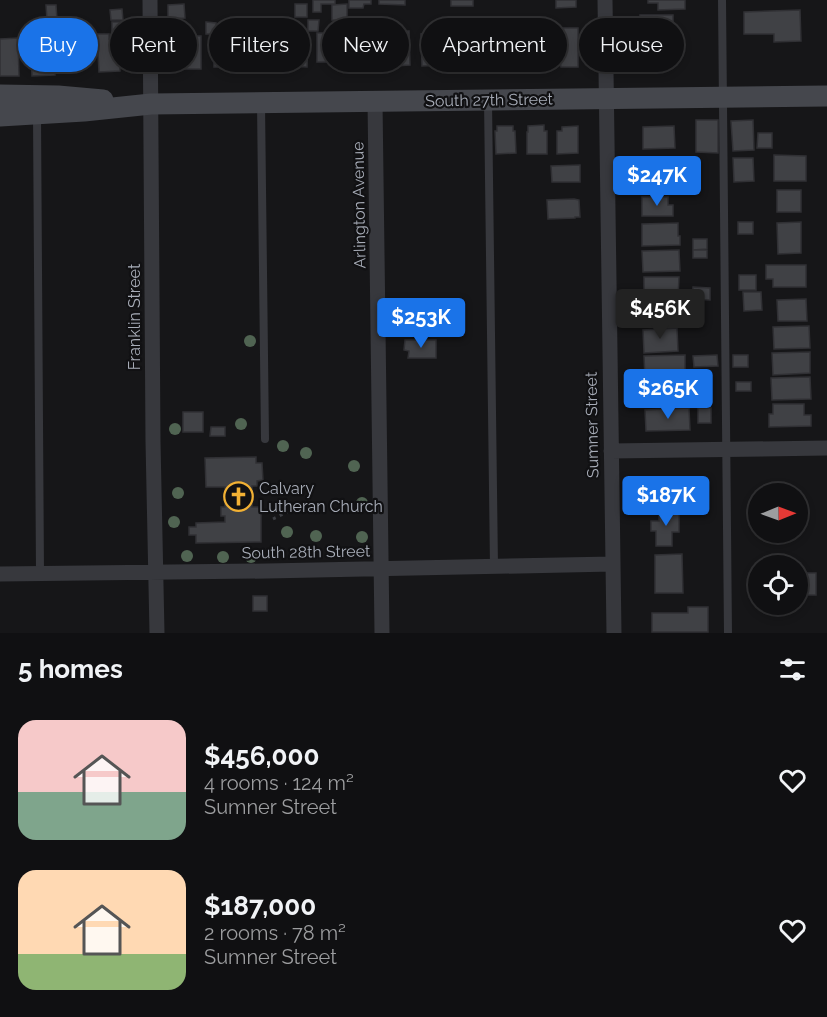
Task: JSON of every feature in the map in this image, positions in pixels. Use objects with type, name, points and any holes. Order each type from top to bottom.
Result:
[{"type":"main road","name":"South 27th Street","points":[[0,95],[58,96],[151,104]]},
{"type":"main road","name":"South 27th Street","points":[[0,116],[151,104],[827,96]]},
{"type":"street","name":"Franklin Street","points":[[150,0],[153,441],[157,633]]},
{"type":"street","name":"Sumner Street","points":[[605,0],[614,633]]},
{"type":"street","name":"Arlington Avenue","points":[[375,101],[382,633]]},
{"type":"street","points":[[610,451],[827,448]]},
{"type":"street","name":"South 28th Street","points":[[0,574],[613,564]]},
{"type":"lane","points":[[722,0],[728,633]]},
{"type":"lane","points":[[488,100],[494,567]]},
{"type":"lane","points":[[261,102],[265,439]]},
{"type":"lane","points":[[37,114],[40,573]]},
{"type":"path","points":[[273,519],[287,512]]},
{"type":"building","points":[[313,0],[335,0],[335,4],[321,4],[321,12],[313,12]]},
{"type":"building","points":[[349,0],[371,0],[371,4],[364,4],[363,8],[349,8]]},
{"type":"building","points":[[379,0],[405,0],[405,5],[379,4]]},
{"type":"building","points":[[451,0],[473,0],[473,6],[451,6]]},
{"type":"building","points":[[556,0],[576,0],[576,7],[556,8]]},
{"type":"building","points":[[648,0],[685,0],[685,9],[658,10],[658,3],[648,3]]},
{"type":"building","points":[[184,4],[185,18],[168,18],[168,5]]},
{"type":"building","points":[[295,4],[307,4],[307,17],[295,17]]},
{"type":"building","points":[[347,4],[347,18],[332,18],[332,5]]},
{"type":"building","points":[[46,5],[56,5],[57,18],[47,18]]},
{"type":"building","points":[[122,9],[123,18],[111,18],[110,10]]},
{"type":"building","points":[[800,10],[801,41],[774,42],[774,34],[744,34],[744,12]]},
{"type":"building","points":[[640,15],[673,15],[673,18],[640,18]]},
{"type":"building","points":[[310,20],[319,20],[318,31],[310,31]]},
{"type":"building","points":[[206,22],[209,22],[209,34],[206,34]]},
{"type":"building","points":[[567,28],[578,28],[578,67],[567,67]]},
{"type":"building","points":[[317,33],[322,33],[322,62],[317,62]]},
{"type":"building","points":[[98,34],[109,34],[110,71],[99,72]]},
{"type":"building","points":[[197,36],[201,36],[201,69],[197,69]]},
{"type":"building","points":[[18,38],[19,76],[0,76],[0,39]]},
{"type":"building","points":[[32,72],[55,72],[55,75],[32,76]]},
{"type":"building","points":[[696,120],[718,120],[718,153],[696,152]]},
{"type":"building","points":[[753,120],[754,150],[733,151],[731,121]]},
{"type":"building","points":[[544,125],[544,131],[547,131],[547,154],[527,154],[528,126]]},
{"type":"building","points":[[497,126],[513,126],[516,153],[496,154],[495,131],[497,131]]},
{"type":"building","points":[[578,126],[578,153],[557,154],[557,131],[562,131],[562,127]]},
{"type":"building","points":[[674,126],[675,148],[643,149],[643,127]]},
{"type":"building","points":[[758,133],[772,133],[772,148],[757,148]]},
{"type":"building","points":[[774,155],[806,156],[806,181],[774,181]]},
{"type":"building","points":[[733,158],[753,158],[754,181],[734,182]]},
{"type":"building","points":[[641,159],[672,159],[672,183],[641,183]]},
{"type":"building","points":[[580,165],[580,182],[552,182],[551,166]]},
{"type":"building","points":[[679,176],[696,176],[695,189],[679,189]]},
{"type":"building","points":[[777,190],[801,190],[801,212],[777,212]]},
{"type":"building","points":[[642,197],[668,197],[668,205],[673,205],[673,216],[642,216]]},
{"type":"building","points":[[547,200],[579,200],[580,217],[548,219]]},
{"type":"building","points":[[738,222],[753,222],[753,234],[738,234]]},
{"type":"building","points":[[801,222],[801,253],[778,254],[777,223]]},
{"type":"building","points":[[678,223],[680,245],[642,246],[642,224]]},
{"type":"building","points":[[693,239],[707,239],[707,249],[693,250]]},
{"type":"building","points":[[679,250],[680,271],[643,272],[642,251]]},
{"type":"building","points":[[693,250],[707,250],[707,258],[693,258]]},
{"type":"building","points":[[766,265],[806,265],[806,287],[773,287],[773,279],[766,279]]},
{"type":"building","points":[[739,275],[756,275],[756,290],[739,290]]},
{"type":"building","points":[[644,277],[679,277],[678,298],[644,298]]},
{"type":"building","points":[[693,287],[710,288],[710,300],[692,299]]},
{"type":"building","points":[[743,292],[761,292],[762,310],[744,311]]},
{"type":"building","points":[[806,299],[807,321],[778,321],[777,300]]},
{"type":"building","points":[[677,303],[677,325],[643,326],[643,304]]},
{"type":"building","points":[[809,326],[810,348],[774,349],[773,327]]},
{"type":"building","points":[[677,328],[678,351],[644,353],[643,330]]},
{"type":"building","points":[[405,340],[436,340],[436,358],[408,358],[409,351],[404,350]]},
{"type":"building","points":[[810,352],[810,373],[773,375],[772,353]]},
{"type":"building","points":[[685,355],[685,370],[678,370],[679,379],[645,380],[644,356]]},
{"type":"building","points":[[717,355],[718,366],[694,367],[693,356]]},
{"type":"building","points":[[733,355],[748,355],[748,367],[733,367]]},
{"type":"building","points":[[810,377],[811,399],[772,400],[771,378]]},
{"type":"building","points":[[693,380],[709,380],[709,391],[693,391]]},
{"type":"building","points":[[736,382],[751,382],[751,391],[736,391]]},
{"type":"building","points":[[679,383],[680,405],[645,406],[645,384]]},
{"type":"building","points":[[773,404],[804,404],[804,415],[811,415],[811,426],[769,427],[769,414],[773,414]]},
{"type":"building","points":[[689,408],[690,430],[646,431],[645,410]]},
{"type":"building","points":[[698,408],[711,408],[711,423],[698,423]]},
{"type":"building","points":[[183,412],[203,412],[203,432],[183,432]]},
{"type":"building","points":[[211,427],[225,427],[225,436],[210,436]]},
{"type":"building","name":"Calvary Lutheran Church","points":[[256,457],[256,463],[262,463],[263,480],[257,481],[257,486],[252,486],[252,507],[261,507],[261,542],[196,543],[196,535],[189,535],[189,527],[196,527],[196,523],[225,522],[225,516],[221,516],[221,507],[225,507],[225,487],[206,487],[205,458]]},
{"type":"building","points":[[659,509],[679,509],[679,532],[672,532],[672,546],[656,546],[656,531],[651,531],[651,521],[659,521]]},
{"type":"building","points":[[682,554],[683,593],[655,593],[655,555]]},
{"type":"building","points":[[808,573],[816,573],[816,595],[808,595]]},
{"type":"building","points":[[253,596],[267,596],[267,611],[253,611]]},
{"type":"building","points":[[688,607],[708,607],[708,632],[652,632],[652,613],[688,613]]},
{"type":"place","name":"Calvary Lutheran Church","points":[[238,497]]}]
